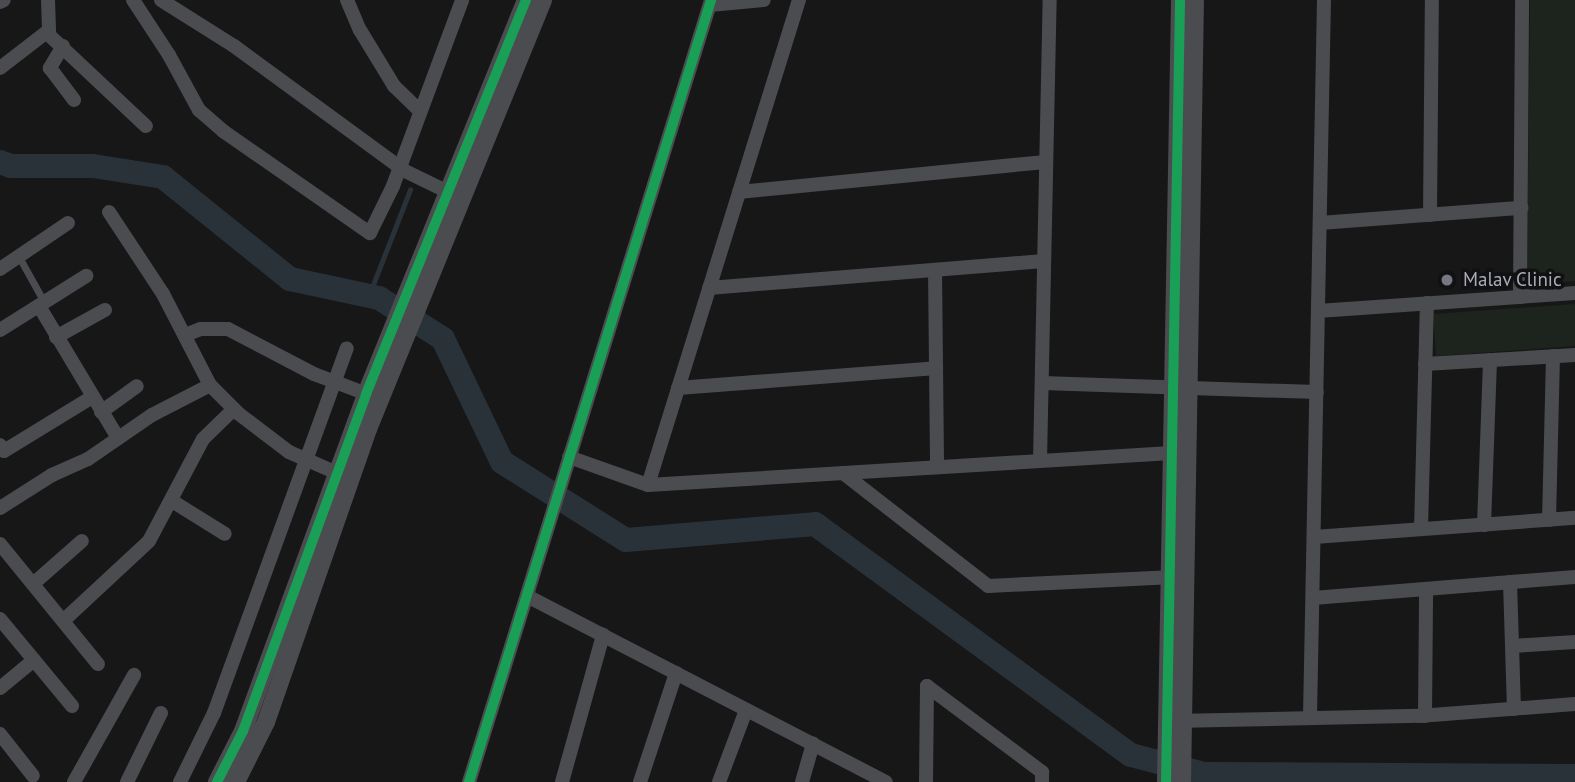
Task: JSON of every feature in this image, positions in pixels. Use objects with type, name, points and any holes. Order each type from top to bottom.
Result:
[{"type":"street","points":[[48,0],[48,31],[146,126]]},
{"type":"street","points":[[133,0],[169,55],[199,110],[223,131],[370,233],[400,166],[462,0]]},
{"type":"street","points":[[161,0],[234,46],[400,166],[448,192]]},
{"type":"street","points":[[347,0],[360,30],[394,86],[420,111]]},
{"type":"street","points":[[423,273],[448,192],[526,0]]},
{"type":"street","points":[[217,782],[243,731],[337,473],[373,396],[423,273],[543,0]]},
{"type":"street","points":[[469,782],[710,2],[764,0]]},
{"type":"street","points":[[648,485],[799,0]]},
{"type":"street","points":[[1040,461],[1050,0]]},
{"type":"street","points":[[1180,0],[1181,387],[1171,453],[1169,577],[1175,725],[1182,782]]},
{"type":"street","points":[[1166,782],[1175,725],[1181,387],[1195,0]]},
{"type":"street","points":[[1310,716],[1324,0]]},
{"type":"street","points":[[1430,215],[1432,0]]},
{"type":"street","points":[[1520,297],[1522,0]]},
{"type":"street","points":[[0,68],[48,31]]},
{"type":"street","points":[[63,46],[50,68],[74,100]]},
{"type":"street","points":[[739,192],[1046,162]]},
{"type":"street","points":[[1320,223],[1521,208]]},
{"type":"street","points":[[109,212],[185,335],[211,385],[233,409],[289,452],[337,473]]},
{"type":"street","points":[[0,269],[68,223]]},
{"type":"street","points":[[709,288],[1044,261]]},
{"type":"street","points":[[935,270],[937,467]]},
{"type":"street","points":[[0,330],[86,276]]},
{"type":"street","points":[[1318,312],[1575,293]]},
{"type":"street","points":[[1421,529],[1427,303]]},
{"type":"street","points":[[42,304],[56,337],[118,438]]},
{"type":"street","points":[[56,337],[104,310]]},
{"type":"street","points":[[185,335],[201,329],[228,329],[335,382],[373,396]]},
{"type":"street","points":[[180,782],[214,713],[347,348]]},
{"type":"street","points":[[1425,364],[1575,355]]},
{"type":"street","points":[[1549,520],[1553,356]]},
{"type":"street","points":[[1484,525],[1490,360]]},
{"type":"street","points":[[678,388],[936,368]]},
{"type":"street","points":[[1042,383],[1317,392]]},
{"type":"street","points":[[0,508],[25,490],[88,459],[152,415],[211,385]]},
{"type":"street","points":[[101,412],[137,386]]},
{"type":"street","points":[[236,782],[266,722],[373,396]]},
{"type":"street","points":[[0,445],[4,450],[92,397]]},
{"type":"street","points":[[63,621],[149,541],[203,439],[233,409]]},
{"type":"street","points":[[568,461],[648,485],[1171,453]]},
{"type":"street","points":[[843,473],[988,586],[1169,577]]},
{"type":"street","points":[[172,501],[225,534]]},
{"type":"street","points":[[1314,537],[1575,518]]},
{"type":"street","points":[[33,584],[82,541]]},
{"type":"street","points":[[0,544],[98,664]]},
{"type":"street","points":[[1313,598],[1575,577]]},
{"type":"street","points":[[1510,582],[1514,709]]},
{"type":"street","points":[[1425,716],[1426,589]]},
{"type":"street","points":[[527,596],[884,782]]},
{"type":"street","points":[[0,619],[72,706]]},
{"type":"street","points":[[562,782],[603,635]]},
{"type":"street","points":[[1512,646],[1575,642]]},
{"type":"street","points":[[0,688],[34,660]]},
{"type":"street","points":[[640,782],[676,673]]},
{"type":"street","points":[[74,782],[134,675]]},
{"type":"street","points":[[926,782],[927,686],[1042,772],[1042,782]]},
{"type":"street","points":[[1175,725],[1310,716],[1425,716],[1575,704]]},
{"type":"street","points":[[719,782],[746,709]]},
{"type":"street","points":[[127,782],[161,713]]},
{"type":"street","points":[[0,734],[33,776]]},
{"type":"street","points":[[802,782],[813,744]]},
{"type":"lane","points":[[18,257],[42,304]]},
{"type":"shaded area","points":[[1530,0],[1575,0],[1575,281],[1527,285]]},
{"type":"shaded area","points":[[1575,304],[1575,346],[1436,356],[1433,314]]},
{"type":"waterway","points":[[0,162],[11,166],[93,166],[163,177],[290,279],[379,298],[443,339],[502,462],[626,540],[815,524],[1131,755],[1204,774],[1575,776]]},
{"type":"waterway","points":[[369,295],[410,190]]},
{"type":"cycle path","points":[[217,782],[243,731],[366,394],[526,0]]},
{"type":"cycle path","points":[[469,782],[711,0]]},
{"type":"cycle path","points":[[1166,782],[1180,0]]},
{"type":"place","name":"Malav Clinic","points":[[1447,280]]}]
